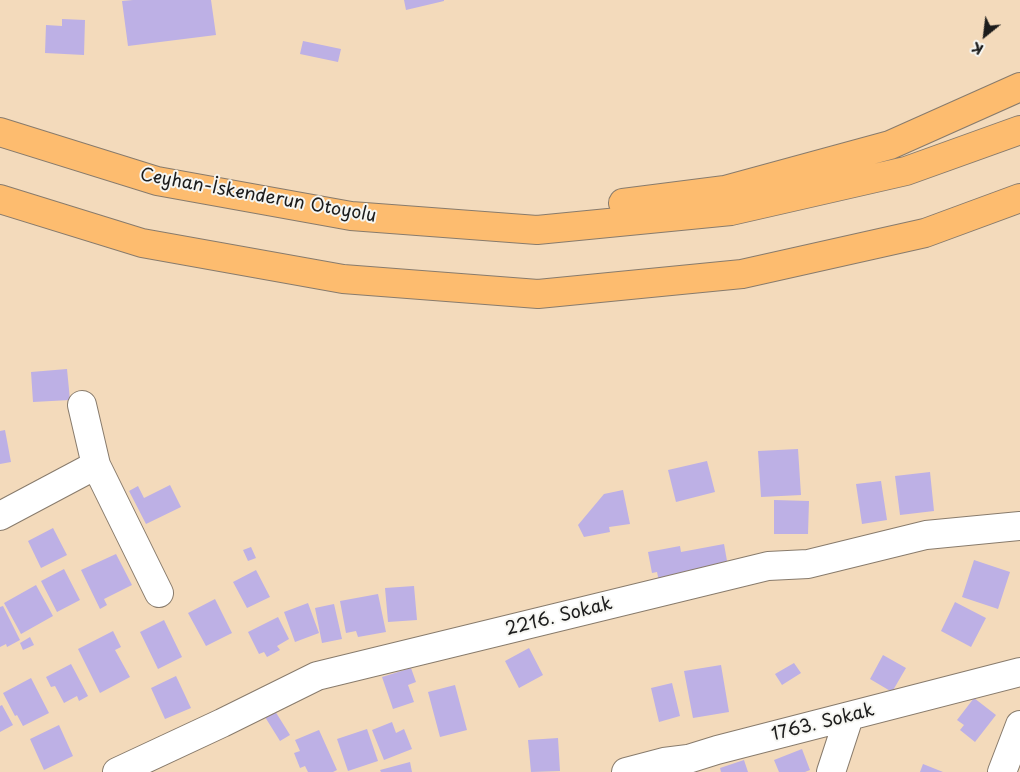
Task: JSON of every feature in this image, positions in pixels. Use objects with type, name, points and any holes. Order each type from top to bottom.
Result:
[{"type":"highway","points":[[351,216],[542,214],[725,190],[890,144],[1020,87]]},
{"type":"highway","name":"Ceyhan-İskenderun Otoyolu","points":[[0,132],[157,181],[351,216],[537,230],[731,211],[906,171],[1020,130]]},
{"type":"highway","points":[[538,294],[742,274],[925,233],[1020,198]]},
{"type":"highway","points":[[0,199],[142,243],[334,278],[538,294],[744,285],[928,247],[1020,216]]},
{"type":"street","points":[[82,405],[96,465],[160,593]]},
{"type":"street","points":[[0,516],[96,465]]},
{"type":"street","name":"2216. Sokak","points":[[132,769],[317,676],[768,566],[808,564],[926,535],[1020,526]]},
{"type":"street","name":"1763. Sokak","points":[[626,772],[664,762],[684,766],[716,750],[1020,672]]},
{"type":"street","points":[[831,772],[849,716]]},
{"type":"street","points":[[1002,772],[1020,724]]},
{"type":"building","points":[[211,0],[216,35],[128,46],[122,1]]},
{"type":"building","points":[[404,0],[444,0],[444,1],[406,10]]},
{"type":"building","points":[[62,19],[85,20],[84,55],[45,53],[46,25],[62,26]]},
{"type":"building","points":[[303,41],[341,49],[338,62],[300,54]]},
{"type":"building","points":[[67,369],[70,400],[33,402],[31,372]]},
{"type":"building","points":[[5,430],[11,462],[0,464],[0,431]]},
{"type":"building","points":[[798,449],[801,495],[761,497],[758,451]]},
{"type":"building","points":[[707,461],[715,492],[676,502],[668,470]]},
{"type":"building","points":[[930,472],[934,511],[900,515],[895,476]]},
{"type":"building","points":[[881,481],[887,520],[862,524],[856,484]]},
{"type":"building","points":[[170,485],[181,507],[146,524],[129,491],[138,486],[144,498]]},
{"type":"building","points":[[623,490],[630,524],[609,527],[610,532],[584,537],[578,525],[604,494]]},
{"type":"building","points":[[774,500],[809,501],[808,534],[774,534]]},
{"type":"building","points":[[53,528],[67,555],[41,568],[28,541]]},
{"type":"building","points":[[724,544],[729,572],[660,586],[657,572],[652,573],[648,552],[680,546],[681,552]]},
{"type":"building","points":[[251,547],[256,558],[248,561],[243,550]]},
{"type":"building","points":[[116,554],[132,585],[104,599],[107,605],[100,609],[81,570]]},
{"type":"building","points":[[974,560],[1010,572],[998,609],[962,597]]},
{"type":"building","points":[[64,569],[80,600],[57,612],[41,581]]},
{"type":"building","points":[[256,570],[270,597],[247,608],[233,582]]},
{"type":"building","points":[[36,585],[53,616],[21,634],[4,603]]},
{"type":"building","points":[[414,586],[417,620],[388,622],[385,588]]},
{"type":"building","points":[[378,594],[386,632],[358,637],[356,631],[346,633],[340,601]]},
{"type":"building","points":[[215,599],[232,633],[206,646],[188,613]]},
{"type":"building","points":[[955,602],[986,618],[971,647],[941,631]]},
{"type":"building","points":[[308,603],[319,633],[295,642],[284,612]]},
{"type":"building","points":[[334,604],[342,639],[322,643],[315,608]]},
{"type":"building","points":[[3,606],[20,640],[7,647],[6,644],[0,647],[0,607]]},
{"type":"building","points":[[278,617],[289,639],[277,646],[280,650],[267,657],[264,652],[259,654],[248,632]]},
{"type":"building","points":[[164,620],[182,657],[158,669],[140,632]]},
{"type":"building","points":[[113,631],[121,647],[115,650],[130,677],[100,693],[78,649]]},
{"type":"building","points":[[30,637],[34,645],[23,650],[20,643]]},
{"type":"building","points":[[529,648],[543,675],[519,688],[505,661]]},
{"type":"building","points":[[883,655],[906,668],[892,692],[870,679]]},
{"type":"building","points":[[794,663],[801,673],[782,685],[775,674]]},
{"type":"building","points":[[71,664],[88,696],[79,701],[77,696],[64,703],[55,686],[51,687],[46,677]]},
{"type":"building","points":[[721,665],[729,712],[693,718],[684,671]]},
{"type":"building","points":[[411,668],[416,682],[408,685],[414,702],[393,709],[382,677]]},
{"type":"building","points":[[176,676],[191,708],[165,719],[151,688]]},
{"type":"building","points":[[31,678],[49,713],[23,726],[17,715],[15,716],[3,693]]},
{"type":"building","points":[[672,683],[680,716],[659,722],[651,688]]},
{"type":"building","points":[[455,685],[467,730],[440,737],[428,692]]},
{"type":"building","points":[[974,698],[996,715],[975,742],[960,730],[964,725],[957,720]]},
{"type":"building","points":[[2,705],[13,725],[0,732],[0,706]]},
{"type":"building","points":[[275,711],[290,735],[280,741],[265,717]]},
{"type":"building","points":[[392,722],[396,733],[404,729],[412,749],[384,760],[372,730]]},
{"type":"building","points":[[59,725],[73,756],[44,770],[30,739]]},
{"type":"building","points":[[367,729],[378,761],[348,771],[337,739]]},
{"type":"building","points":[[319,730],[337,770],[333,772],[308,772],[305,766],[300,768],[294,753],[300,751],[295,740]]},
{"type":"building","points":[[558,738],[560,771],[531,772],[528,740]]},
{"type":"building","points":[[802,749],[810,770],[805,772],[779,772],[774,760]]},
{"type":"building","points":[[744,760],[748,772],[721,772],[720,768]]},
{"type":"building","points":[[410,762],[412,772],[381,772],[380,770]]},
{"type":"building","points":[[923,764],[943,772],[920,772]]}]
